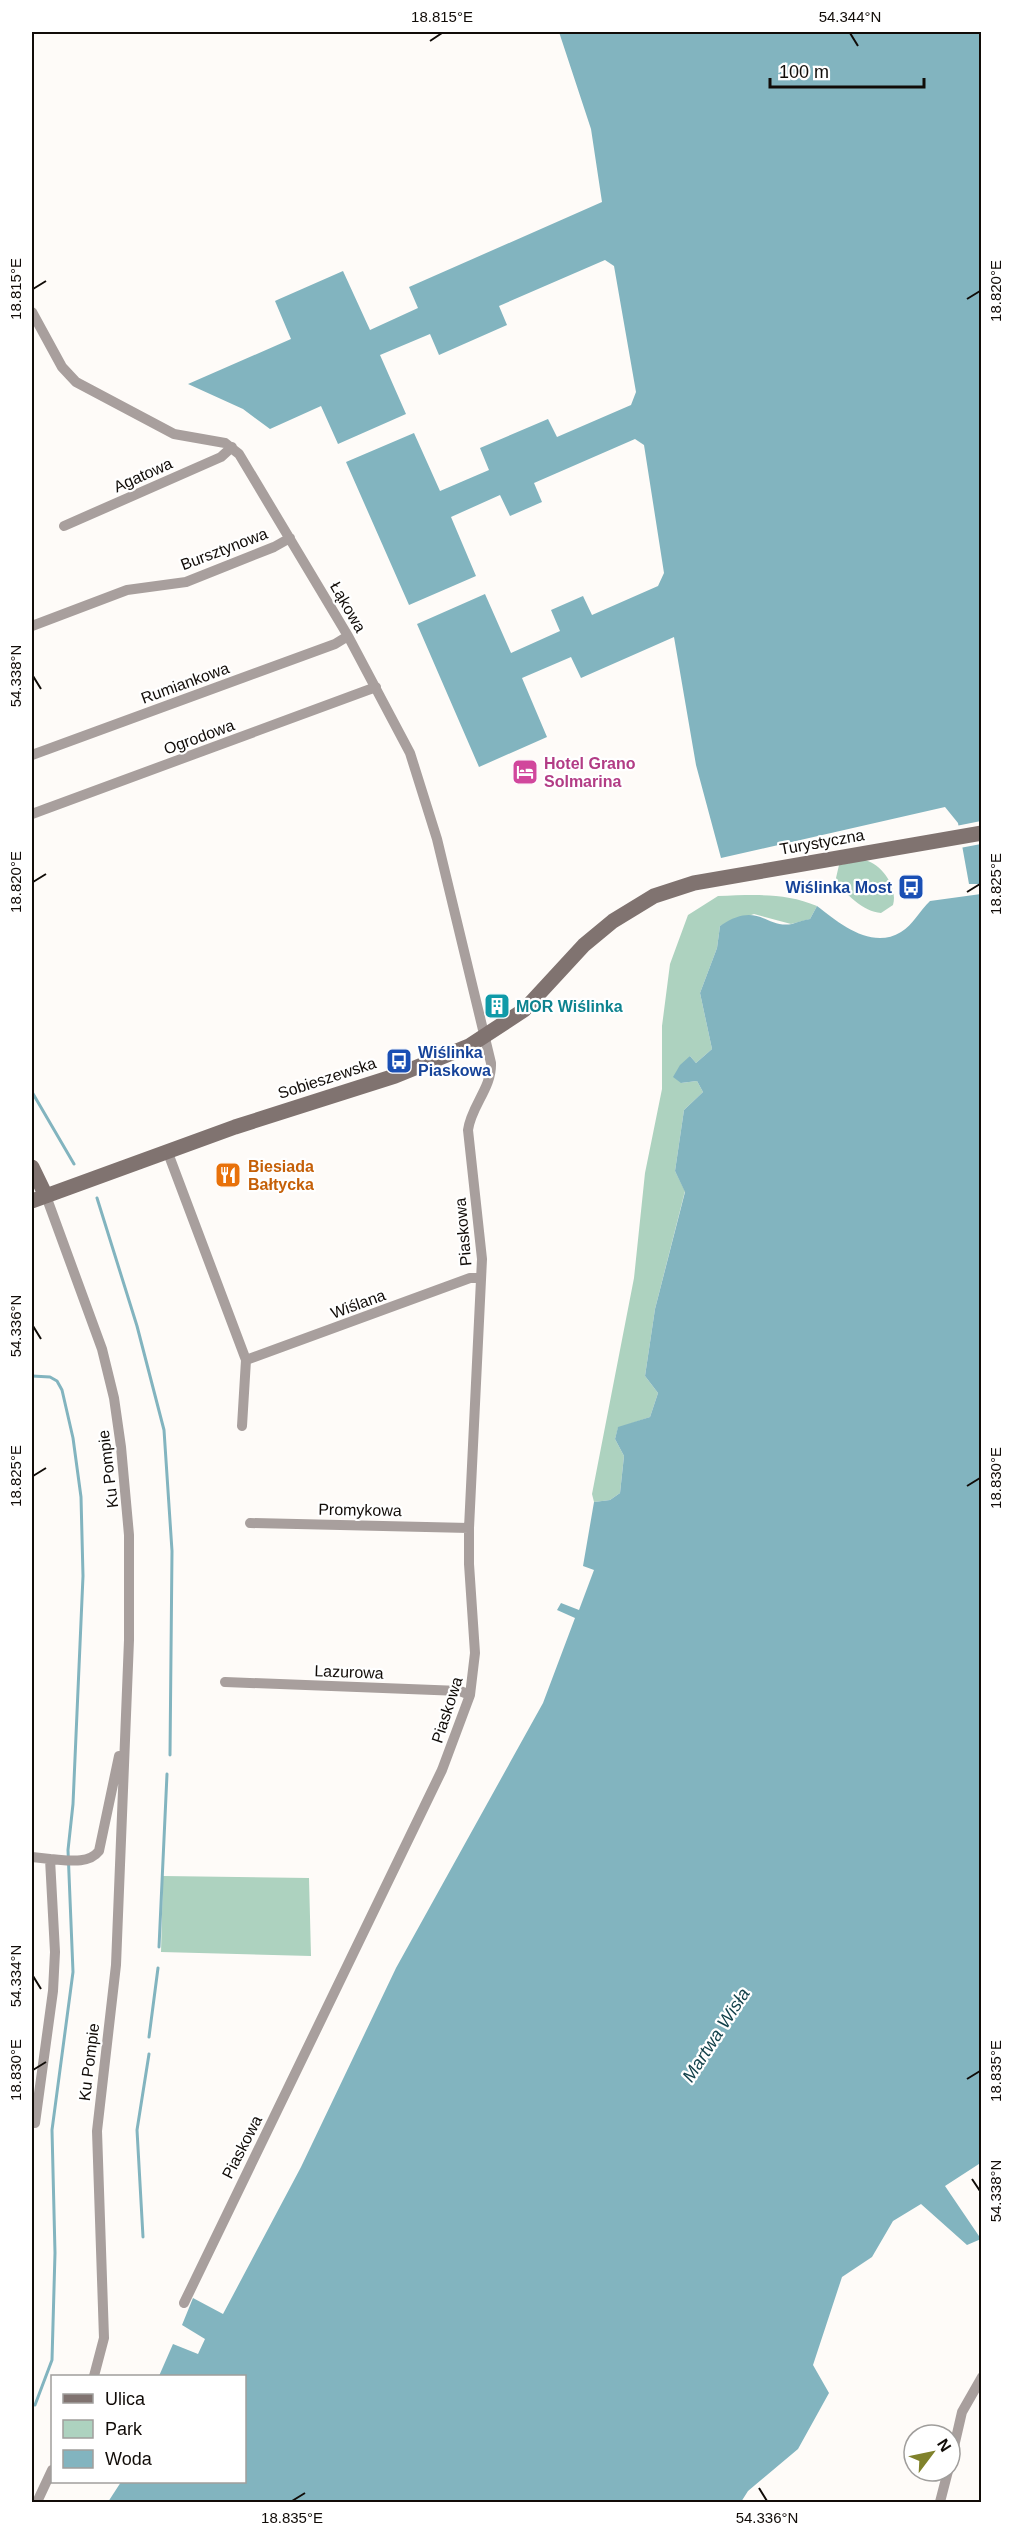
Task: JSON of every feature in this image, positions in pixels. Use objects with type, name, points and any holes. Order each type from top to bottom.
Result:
[{"type":"main road","name":"Turystyczna","points":[[694,883],[981,833]]},
{"type":"main road","name":"Sobieszewska","points":[[39,1199],[235,1127],[405,1072],[455,1053],[485,1037],[536,999],[584,945],[613,921],[654,896],[694,883]]},
{"type":"main road","points":[[32,1167],[39,1199]]},
{"type":"street","points":[[32,312],[63,367],[76,382],[174,434],[219,441],[232,447]]},
{"type":"street","name":"Agatowa","points":[[64,526],[221,457],[232,447]]},
{"type":"street","name":"Łąkowa","points":[[232,447],[290,538],[348,636],[410,753],[429,809],[485,1037]]},
{"type":"street","name":"Bursztynowa","points":[[32,626],[127,590],[186,582],[274,547],[290,538]]},
{"type":"street","name":"Rumiankowa","points":[[32,756],[335,644],[348,636]]},
{"type":"street","name":"Ogrodowa","points":[[32,814],[376,687]]},
{"type":"street","name":"Piaskowa","points":[[184,2303],[413,1833],[442,1770],[470,1695],[475,1645],[469,1571],[470,1528],[482,1250],[468,1130],[471,1113],[491,1076],[491,1063],[485,1037]]},
{"type":"street","points":[[168,1153],[246,1360],[242,1426]]},
{"type":"street","name":"Ku Pompie","points":[[39,1199],[102,1349],[114,1398],[127,1487],[130,1545],[125,1750],[116,1965],[97,2131],[104,2338],[94,2375]]},
{"type":"street","name":"Wiślana","points":[[246,1360],[470,1278],[481,1278]]},
{"type":"street","name":"Promykowa","points":[[250,1522],[470,1528]]},
{"type":"street","name":"Lazurowa","points":[[225,1682],[460,1691],[470,1695]]},
{"type":"street","name":"Ku Pompie","points":[[32,1857],[80,1861],[94,1857],[99,1851],[120,1752],[125,1750]]},
{"type":"street","points":[[35,2123],[37,2057],[53,1991],[54,1859]]},
{"type":"street","points":[[959,2423],[962,2412],[981,2377]]},
{"type":"street","points":[[37,2502],[51,2472]]},
{"type":"street","points":[[940,2502],[945,2483]]},
{"type":"green space","points":[[865,860],[878,867],[891,885],[893,905],[881,913],[874,912],[855,901],[836,878],[839,865]]},
{"type":"green space","points":[[718,896],[781,896],[817,906],[810,919],[791,924],[754,914],[720,926],[717,948],[700,993],[712,1049],[696,1063],[690,1056],[681,1083],[697,1081],[703,1092],[684,1110],[675,1171],[685,1191],[655,1309],[645,1376],[658,1393],[650,1417],[618,1428],[615,1439],[624,1456],[620,1493],[610,1500],[594,1502],[592,1494],[634,1278],[645,1173],[662,1089],[662,1026],[670,964],[688,915]]},
{"type":"green space","points":[[163,1876],[309,1878],[311,1956],[161,1952]]},
{"type":"water","points":[[559,32],[981,32],[981,884],[969,884],[958,823],[945,807],[721,858],[696,765],[674,637],[581,678],[571,657],[522,678],[547,737],[479,767],[417,624],[485,594],[511,653],[560,631],[551,610],[583,596],[592,615],[658,586],[664,573],[644,445],[635,439],[534,483],[542,502],[510,516],[500,495],[451,517],[476,576],[409,605],[346,462],[414,433],[440,491],[489,470],[480,448],[548,419],[557,437],[631,405],[636,392],[614,266],[605,260],[499,306],[507,325],[439,355],[430,334],[380,355],[406,414],[338,444],[321,406],[270,429],[243,409],[188,384],[291,339],[275,301],[277,300],[343,271],[370,330],[418,308],[409,287],[602,202],[591,129]]},
{"type":"water","name":"Martwa Wisła","points":[[981,894],[982,2162],[945,2186],[981,2239],[967,2245],[921,2204],[893,2221],[872,2257],[842,2277],[813,2365],[829,2393],[798,2449],[748,2491],[741,2502],[108,2502],[120,2483],[246,2483],[246,2375],[159,2375],[173,2344],[198,2354],[205,2339],[182,2325],[193,2298],[223,2314],[301,2167],[396,1968],[543,1703],[575,1618],[557,1610],[561,1603],[579,1610],[594,1570],[583,1566],[594,1502],[610,1500],[620,1493],[624,1456],[615,1439],[618,1427],[650,1417],[658,1393],[645,1376],[655,1309],[685,1192],[675,1171],[684,1110],[703,1092],[697,1081],[681,1083],[673,1077],[680,1065],[690,1056],[696,1063],[712,1049],[700,993],[717,948],[720,926],[744,915],[753,915],[775,923],[792,924],[810,919],[817,906],[846,927],[857,932],[879,938],[890,937],[905,929],[930,901]]},
{"type":"pier","points":[[981,821],[981,844],[960,848],[956,826]]},
{"type":"waterway","points":[[32,1092],[74,1164]]},
{"type":"waterway","points":[[97,1198],[137,1326],[164,1430],[172,1551],[170,1755]]},
{"type":"waterway","points":[[32,1376],[50,1377],[57,1381],[62,1390],[73,1438],[81,1497],[83,1576],[73,1804],[68,1850],[73,1972],[52,2130],[55,2253],[52,2360],[35,2405]]},
{"type":"waterway","points":[[159,1947],[167,1774]]},
{"type":"waterway","points":[[149,2037],[158,1968]]},
{"type":"waterway","points":[[143,2237],[137,2130],[149,2054]]},
{"type":"place","name":"Hotel Grano Solmarina","points":[[525,772]]},
{"type":"place","name":"Wiślinka Most","points":[[911,887]]},
{"type":"place","name":"MOR Wiślinka","points":[[497,1006]]},
{"type":"place","name":"Wiślinka Piaskowa","points":[[399,1061]]},
{"type":"place","name":"Biesiada Bałtycka","points":[[228,1175]]}]
